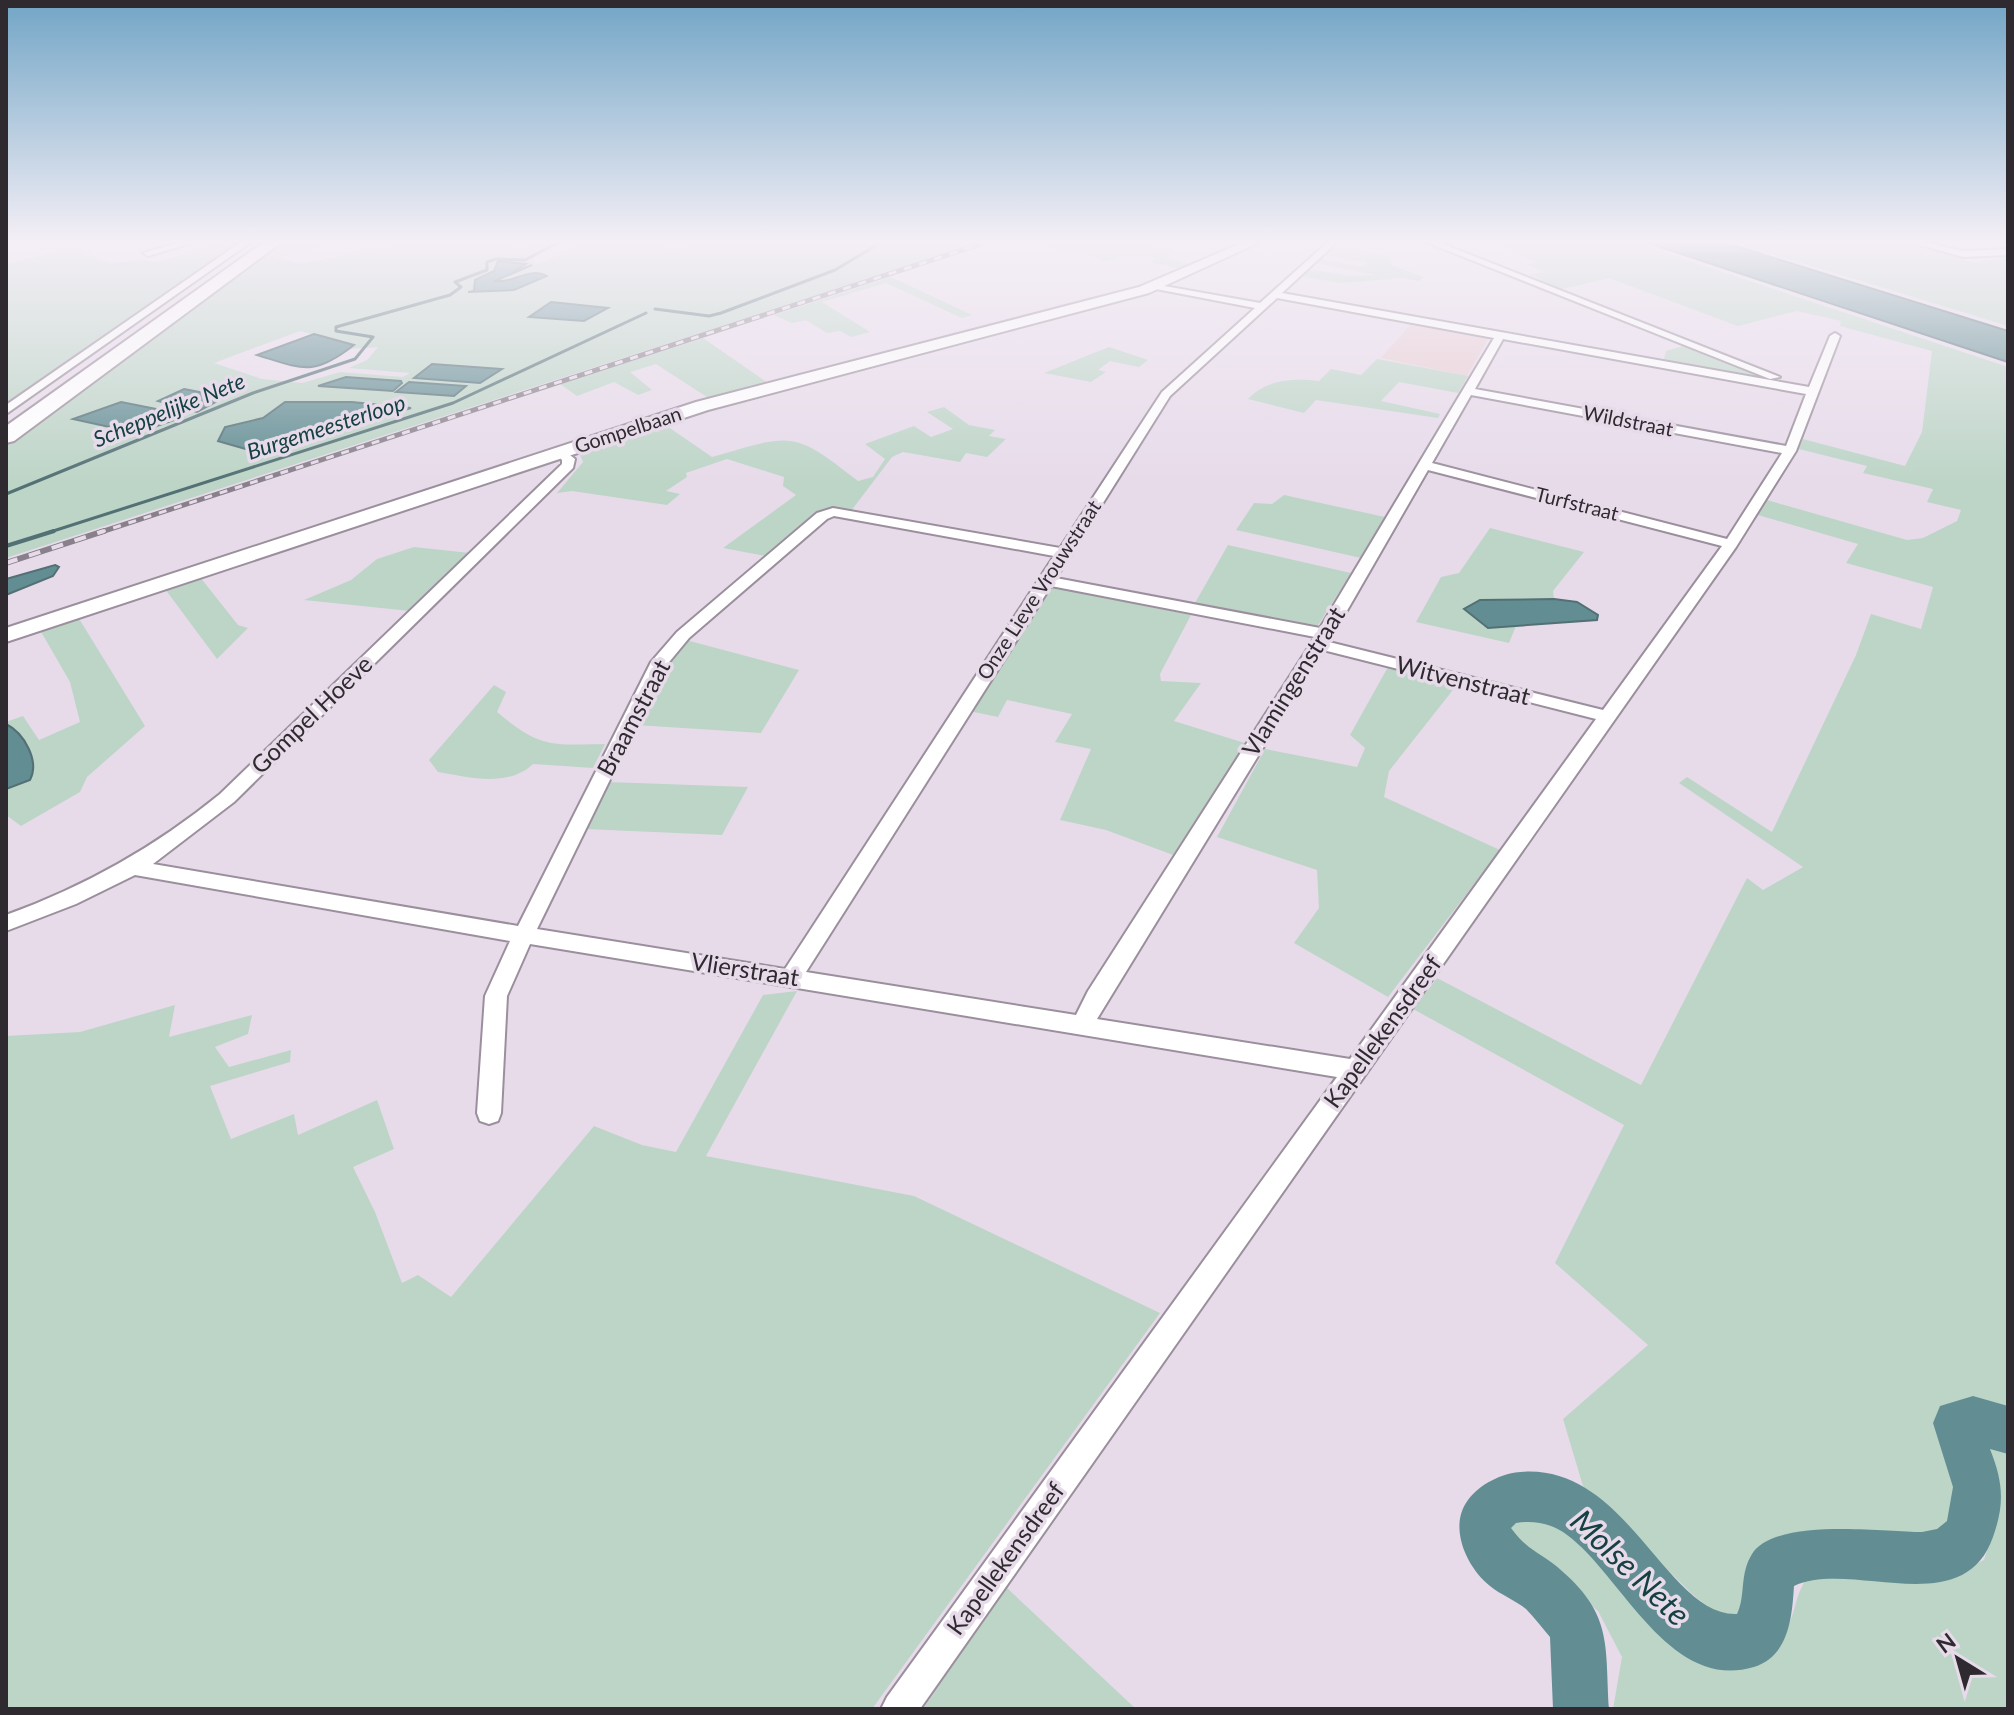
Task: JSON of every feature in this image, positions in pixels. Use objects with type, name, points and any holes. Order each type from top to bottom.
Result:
[{"type":"highway","points":[[6,421],[146,322]]},
{"type":"highway","points":[[6,436],[163,322]]},
{"type":"street","points":[[6,410],[132,322]]},
{"type":"street","name":"Gompelbaan","points":[[6,635],[752,392],[1019,322]]},
{"type":"street","name":"Onze Lieve Vrouwstraat","points":[[791,977],[1166,394],[1244,322]]},
{"type":"street","points":[[1410,322],[1815,392]]},
{"type":"street","points":[[1635,322],[1815,392]]},
{"type":"street","name":"Vlamingenstraat","points":[[1083,1025],[1096,997],[1322,639],[1500,336]]},
{"type":"street","name":"Kapellekensdreef","points":[[899,1709],[1731,544],[1790,451],[1835,336]]},
{"type":"street","name":"Wildstraat","points":[[1467,391],[1790,451]]},
{"type":"street","name":"Gompel Hoeve","points":[[6,923],[82,896],[177,841],[227,798],[568,465],[569,459],[561,452]]},
{"type":"street","name":"Turfstraat","points":[[1423,465],[1731,544]]},
{"type":"street","name":"Braamstraat","points":[[489,1113],[496,996],[523,935],[657,666],[683,635],[822,516],[846,513],[1063,553]]},
{"type":"street","name":"Witvenstraat","points":[[1045,580],[1322,639],[1608,717]]},
{"type":"street","name":"Vlierstraat","points":[[135,868],[523,935],[1356,1070]]},
{"type":"shaded area","points":[[6,322],[128,322],[6,407]]},
{"type":"shaded area","points":[[176,322],[734,322],[6,558],[6,446]],"holes":[[[300,331],[353,345],[349,349],[378,347],[367,360],[349,368],[410,373],[403,377],[340,372],[302,383],[262,379],[214,363]],[[121,402],[182,414],[183,417],[137,433],[74,419]],[[285,402],[352,402],[409,408],[263,454],[225,427],[263,418]]]},
{"type":"shaded area","points":[[809,322],[854,322],[870,332],[851,337],[840,331],[827,333]]},
{"type":"shaded area","points":[[1727,322],[1754,322],[1738,326]]},
{"type":"shaded area","points":[[1841,322],[1873,322],[2008,367],[2008,1418],[1980,1405],[1957,1405],[1952,1416],[1952,1443],[1968,1515],[1943,1539],[1917,1550],[1889,1551],[1809,1540],[1786,1544],[1763,1564],[1749,1624],[1726,1621],[1692,1594],[1583,1486],[1563,1419],[1648,1345],[1555,1263],[1624,1125],[1413,1009],[1437,978],[1641,1085],[1747,878],[1763,890],[1803,867],[1679,783],[1687,777],[1772,832],[1856,655],[1871,614],[1921,629],[1933,587],[1846,563],[1858,544],[1758,515],[1767,500],[1907,540],[1923,538],[1957,521],[1961,510],[1927,502],[1933,489],[1863,473],[1867,466],[1799,449],[1803,439],[1905,466],[1922,432],[1932,351],[1840,326]]},
{"type":"shaded area","points":[[1410,325],[1488,339],[1467,376],[1381,358]]},
{"type":"shaded area","points":[[703,338],[768,383],[710,399],[656,364],[630,372],[652,390],[638,395],[614,382],[577,396],[560,384]]},
{"type":"shaded area","points":[[1687,345],[1783,382],[1663,364],[1666,351]]},
{"type":"shaded area","points":[[1109,347],[1148,360],[1139,367],[1110,361],[1098,370],[1106,372],[1091,382],[1044,373]]},
{"type":"shaded area","points":[[1377,359],[1468,376],[1458,393],[1399,382],[1381,401],[1440,414],[1438,418],[1316,400],[1304,413],[1248,399],[1263,387],[1281,381],[1319,381],[1331,369],[1361,375]]},
{"type":"shaded area","points":[[944,407],[969,425],[995,430],[989,436],[1006,439],[987,457],[966,453],[960,462],[903,452],[892,457],[851,511],[826,512],[815,517],[766,556],[723,548],[796,495],[783,486],[784,477],[727,459],[686,473],[687,477],[666,491],[680,494],[667,505],[572,491],[557,493],[583,462],[579,452],[664,424],[712,457],[776,441],[804,444],[858,481],[873,477],[885,459],[865,444],[914,426],[931,437],[953,429],[927,412]]},
{"type":"shaded area","points":[[1284,495],[1385,517],[1361,558],[1236,530],[1254,503],[1272,504]]},
{"type":"shaded area","points":[[1490,528],[1584,552],[1553,591],[1554,599],[1529,599],[1482,626],[1516,626],[1509,643],[1416,622],[1441,577],[1459,573]]},
{"type":"shaded area","points":[[1228,545],[1351,573],[1317,627],[1195,603]]},
{"type":"shaded area","points":[[414,547],[470,553],[410,611],[304,600],[351,580],[377,559]]},
{"type":"shaded area","points":[[200,577],[238,625],[248,628],[217,659],[165,589]]},
{"type":"shaded area","points":[[1050,587],[1191,615],[1160,674],[1161,681],[1201,683],[1174,721],[1248,744],[1173,855],[1106,830],[1060,820],[1091,749],[1055,742],[1072,714],[1007,700],[998,717],[969,711]]},
{"type":"shaded area","points":[[78,617],[145,726],[87,777],[80,792],[21,826],[6,815],[6,722],[23,716],[39,740],[80,722],[70,682],[40,630]]},
{"type":"shaded area","points":[[686,640],[799,670],[761,733],[636,725],[661,670]]},
{"type":"shaded area","points":[[1388,667],[1456,686],[1389,771],[1384,797],[1500,850],[1388,997],[1294,943],[1319,908],[1317,870],[1217,837],[1265,749],[1357,767],[1365,748],[1350,735]]},
{"type":"shaded area","points":[[494,685],[506,692],[497,712],[524,732],[558,744],[605,744],[593,768],[533,764],[512,776],[487,779],[438,772],[429,760]]},
{"type":"shaded area","points":[[608,782],[748,787],[722,835],[585,829]]},
{"type":"shaded area","points":[[797,991],[706,1156],[914,1196],[1160,1313],[872,1709],[6,1709],[6,1036],[80,1032],[175,1005],[169,1037],[252,1015],[248,1034],[215,1047],[229,1067],[291,1050],[290,1062],[210,1086],[231,1139],[294,1114],[298,1135],[377,1100],[394,1149],[353,1167],[375,1212],[402,1283],[418,1275],[451,1297],[594,1126],[642,1145],[676,1152],[763,995]]},
{"type":"shaded area","points":[[1988,1437],[2008,1443],[2008,1709],[1613,1709],[1622,1657],[1598,1611],[1568,1586],[1518,1556],[1508,1538],[1508,1527],[1529,1513],[1563,1517],[1593,1535],[1638,1597],[1741,1666],[1766,1651],[1782,1636],[1808,1577],[1910,1582],[1945,1577],[1984,1560],[1994,1528],[1996,1491],[1974,1438]]},
{"type":"shaded area","points":[[1006,1587],[1136,1709],[923,1709]]},
{"type":"water","points":[[1887,322],[1979,322],[2008,331],[2008,362]]},
{"type":"water","points":[[314,334],[354,345],[317,366],[286,364],[257,355]]},
{"type":"water","points":[[432,364],[502,369],[480,383],[414,378]]},
{"type":"water","points":[[346,377],[402,383],[393,391],[318,386]]},
{"type":"water","points":[[409,382],[466,386],[454,396],[396,392]]},
{"type":"water","points":[[184,389],[225,397],[197,412],[158,401]]},
{"type":"water","points":[[121,402],[182,414],[183,417],[137,433],[73,419]]},
{"type":"water","points":[[285,402],[352,402],[411,408],[263,454],[218,441],[225,427],[263,418]]},
{"type":"water","points":[[55,565],[59,567],[53,576],[6,595],[6,579]]},
{"type":"water","points":[[1554,599],[1577,602],[1598,615],[1597,620],[1488,628],[1464,609],[1480,600]]},
{"type":"water","points":[[6,724],[19,734],[28,748],[33,773],[30,780],[6,789]]},
{"type":"waterway","name":"Scheppelijke Nete","points":[[6,494],[253,393],[355,359],[373,337],[336,331],[336,327],[354,322]]},
{"type":"waterway","name":"Burgemeesterloop","points":[[47,533],[453,403],[627,322]]},
{"type":"waterway","name":"Burgemeesterloop","points":[[6,546],[54,531]]},
{"type":"waterway","name":"Molse Nete","points":[[1581,1709],[1577,1626],[1543,1589],[1506,1566],[1485,1536],[1483,1522],[1498,1505],[1524,1497],[1560,1503],[1583,1516],[1604,1534],[1662,1602],[1683,1621],[1716,1640],[1752,1640],[1767,1613],[1768,1578],[1775,1567],[1798,1557],[1826,1554],[1922,1558],[1948,1553],[1967,1538],[1976,1511],[1978,1487],[1957,1423],[1973,1420],[2008,1430]]},
{"type":"railway","points":[[98,533],[742,322]]},
{"type":"railway","points":[[6,563],[104,531]]}]
